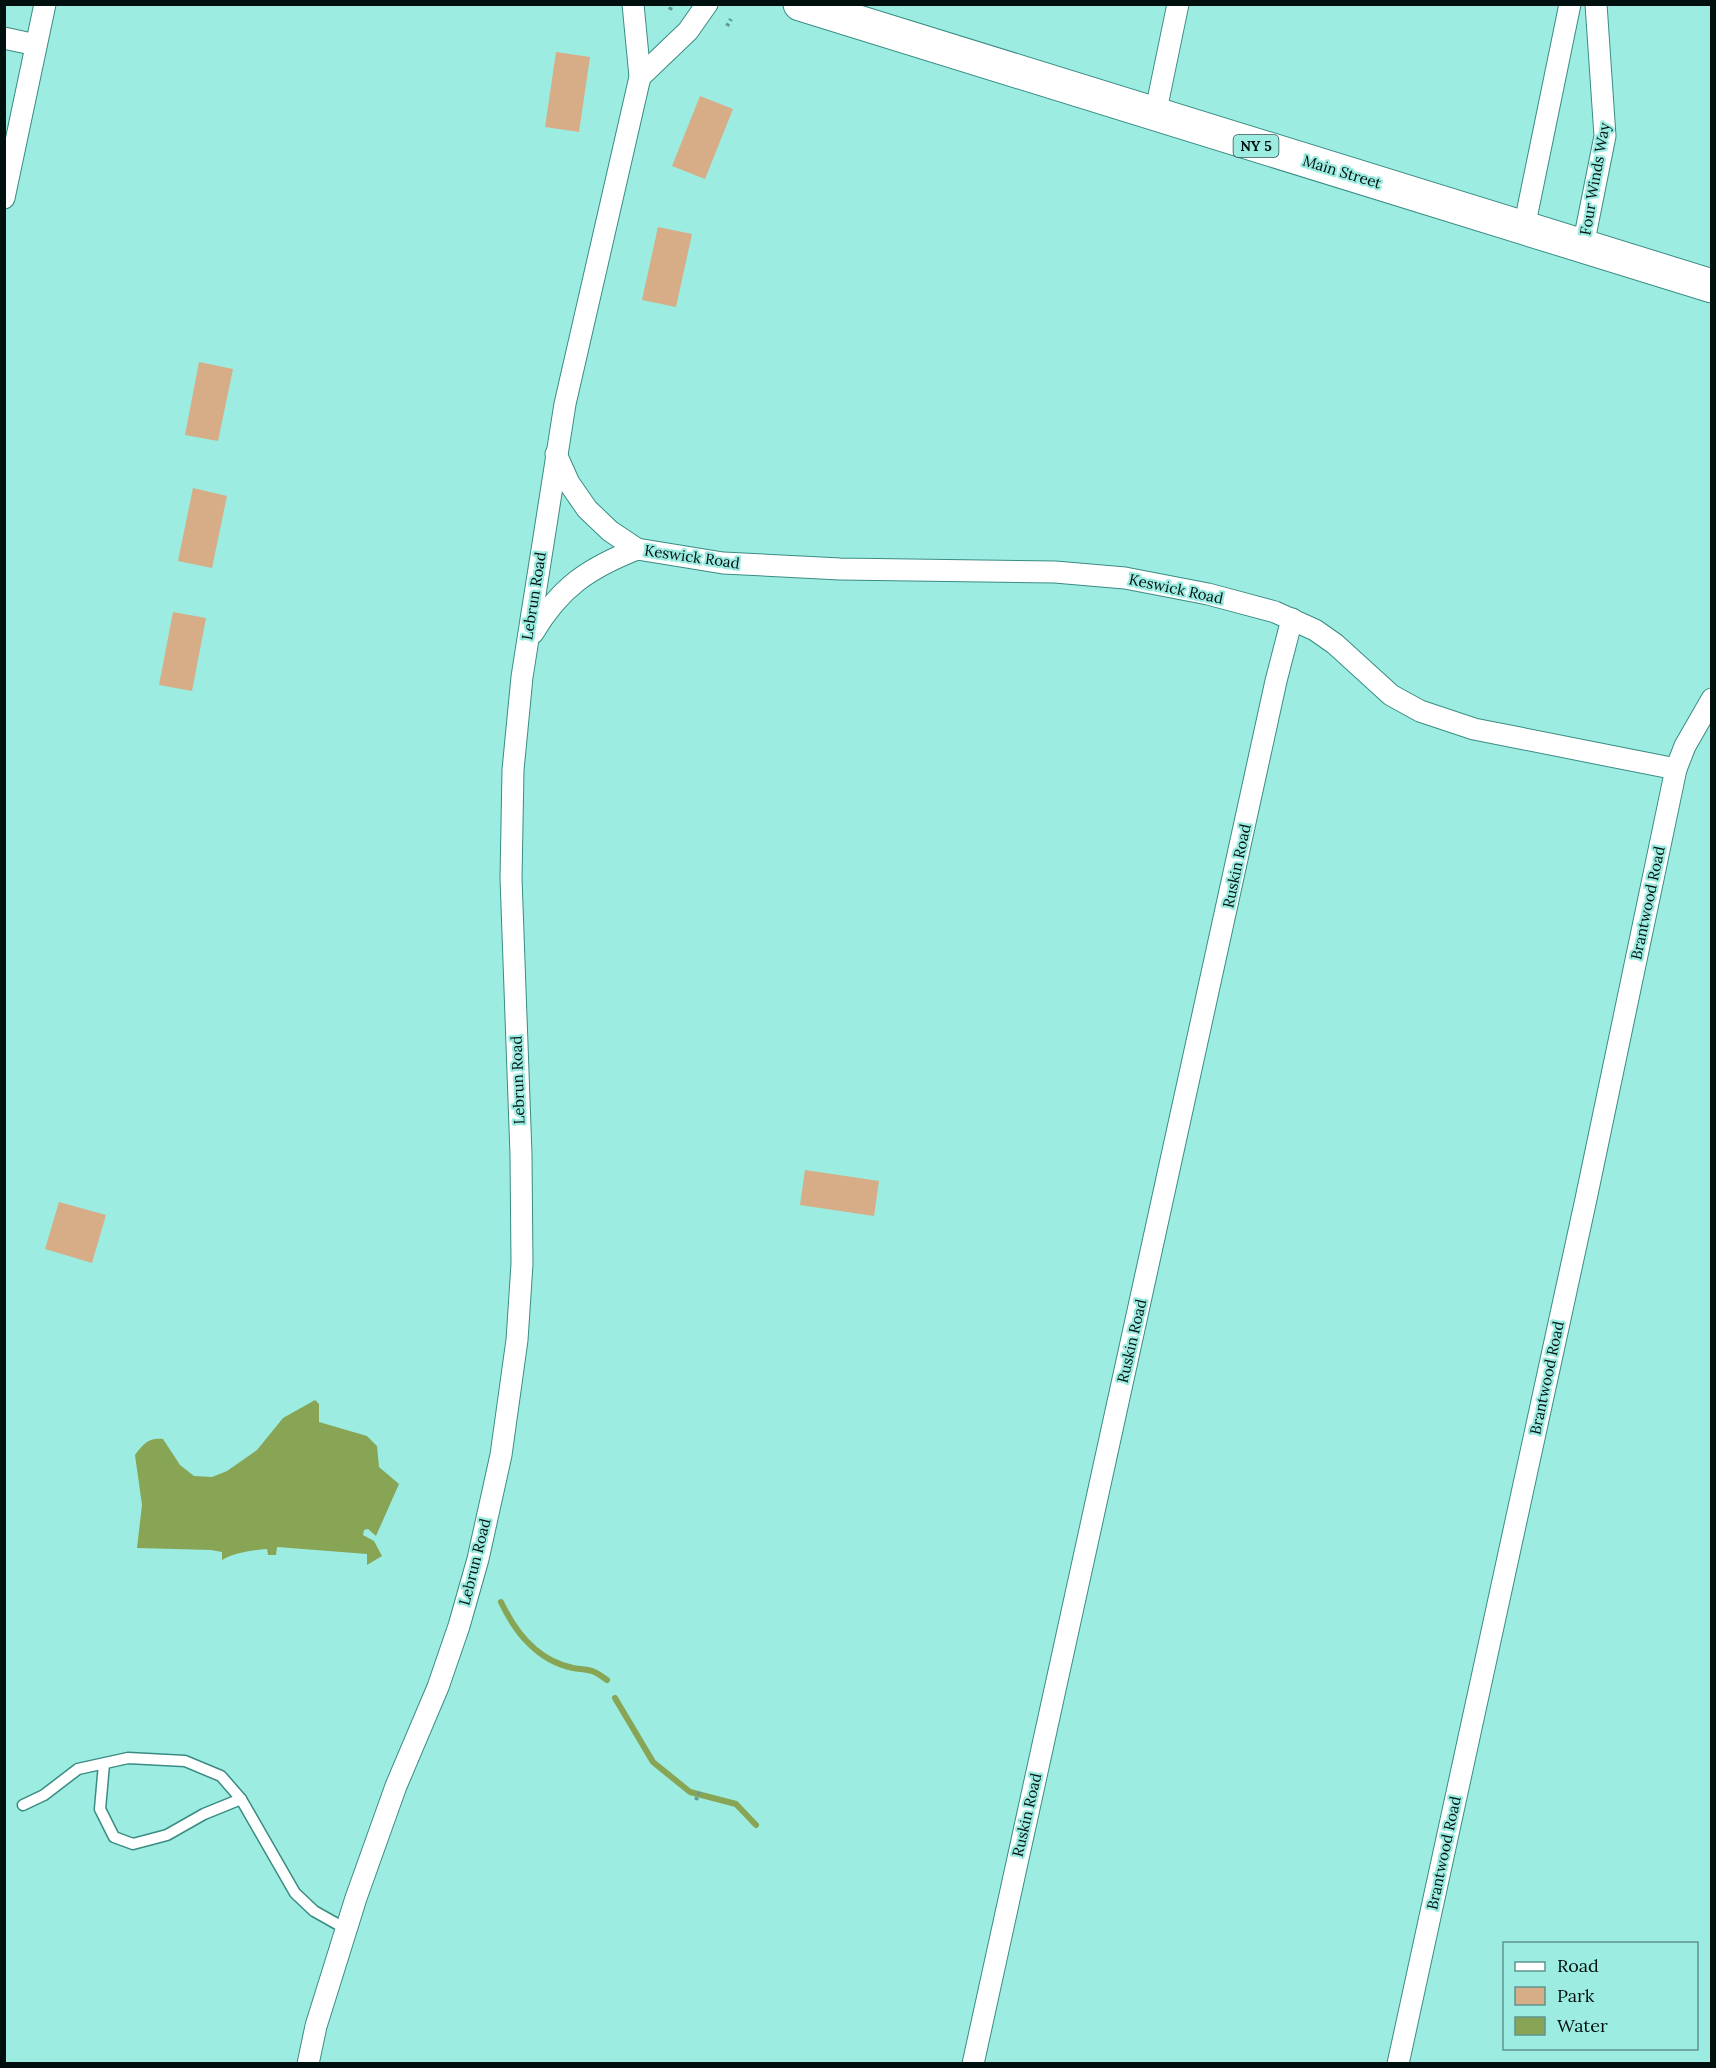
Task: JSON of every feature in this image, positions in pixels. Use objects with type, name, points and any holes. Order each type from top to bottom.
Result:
[{"type":"main road","name":"Main Street","points":[[800,4],[1712,286]]},
{"type":"street","points":[[4,198],[45,4]]},
{"type":"street","name":"Lebrun Road","points":[[308,2064],[316,2026],[346,1929],[396,1786],[430,1708],[459,1626],[491,1500],[508,1403],[517,1340],[522,1264],[521,1155],[511,878],[512,793],[527,644],[556,453],[594,271],[640,77],[633,4]]},
{"type":"street","points":[[640,77],[688,30],[707,4]]},
{"type":"street","points":[[1155,115],[1178,4]]},
{"type":"street","points":[[1524,228],[1570,4]]},
{"type":"street","name":"Four Winds Way","points":[[1583,246],[1605,136],[1596,4]]},
{"type":"street","points":[[4,38],[36,45]]},
{"type":"street","name":"Keswick Road","points":[[556,453],[569,483],[587,509],[610,531],[637,549],[723,563],[840,569],[1055,572],[1125,578],[1208,594],[1292,619],[1335,644],[1391,695],[1420,711],[1474,729],[1676,769]]},
{"type":"street","name":"Keswick Road","points":[[527,644],[546,611],[571,584],[602,562],[637,549]]},
{"type":"street","name":"Ruskin Road","points":[[973,2064],[1276,681],[1292,619]]},
{"type":"street","name":"Brantwood Road","points":[[1398,2064],[1579,1234],[1676,769],[1685,746],[1712,699]]},
{"type":"lane","points":[[23,1805],[44,1795],[78,1769],[128,1758],[185,1761],[221,1776],[241,1798],[295,1893],[315,1911],[346,1929]]},
{"type":"lane","points":[[104,1764],[100,1809],[114,1837],[133,1844],[167,1836],[204,1814],[241,1798]]},
{"type":"path","points":[[670,10],[672,4]]},
{"type":"path","points":[[727,26],[731,19]]},
{"type":"path","points":[[696,1800],[700,1790]]},
{"type":"green space","points":[[556,52],[590,57],[579,132],[545,127]]},
{"type":"green space","points":[[700,96],[733,109],[705,179],[672,166]]},
{"type":"green space","points":[[658,227],[692,234],[676,307],[642,300]]},
{"type":"green space","points":[[199,362],[233,369],[218,441],[185,435]]},
{"type":"green space","points":[[193,488],[227,496],[212,568],[178,561]]},
{"type":"green space","points":[[173,612],[206,618],[192,691],[159,685]]},
{"type":"green space","points":[[805,1170],[879,1181],[874,1216],[800,1205]]},
{"type":"green space","points":[[59,1202],[106,1215],[92,1263],[45,1249]]},
{"type":"water","points":[[315,1400],[319,1404],[319,1422],[367,1436],[377,1446],[379,1467],[399,1484],[376,1536],[368,1529],[364,1530],[363,1535],[374,1541],[382,1556],[367,1565],[367,1554],[277,1547],[276,1555],[268,1555],[267,1549],[262,1549],[222,1560],[222,1552],[211,1550],[137,1548],[142,1505],[135,1455],[150,1440],[163,1439],[180,1465],[194,1476],[212,1477],[227,1471],[257,1450],[283,1418]]},
{"type":"waterway","points":[[501,1602],[513,1624],[529,1644],[539,1652],[560,1664],[597,1673],[607,1680]]},
{"type":"waterway","points":[[615,1698],[653,1762],[690,1792],[736,1804],[756,1825]]}]
